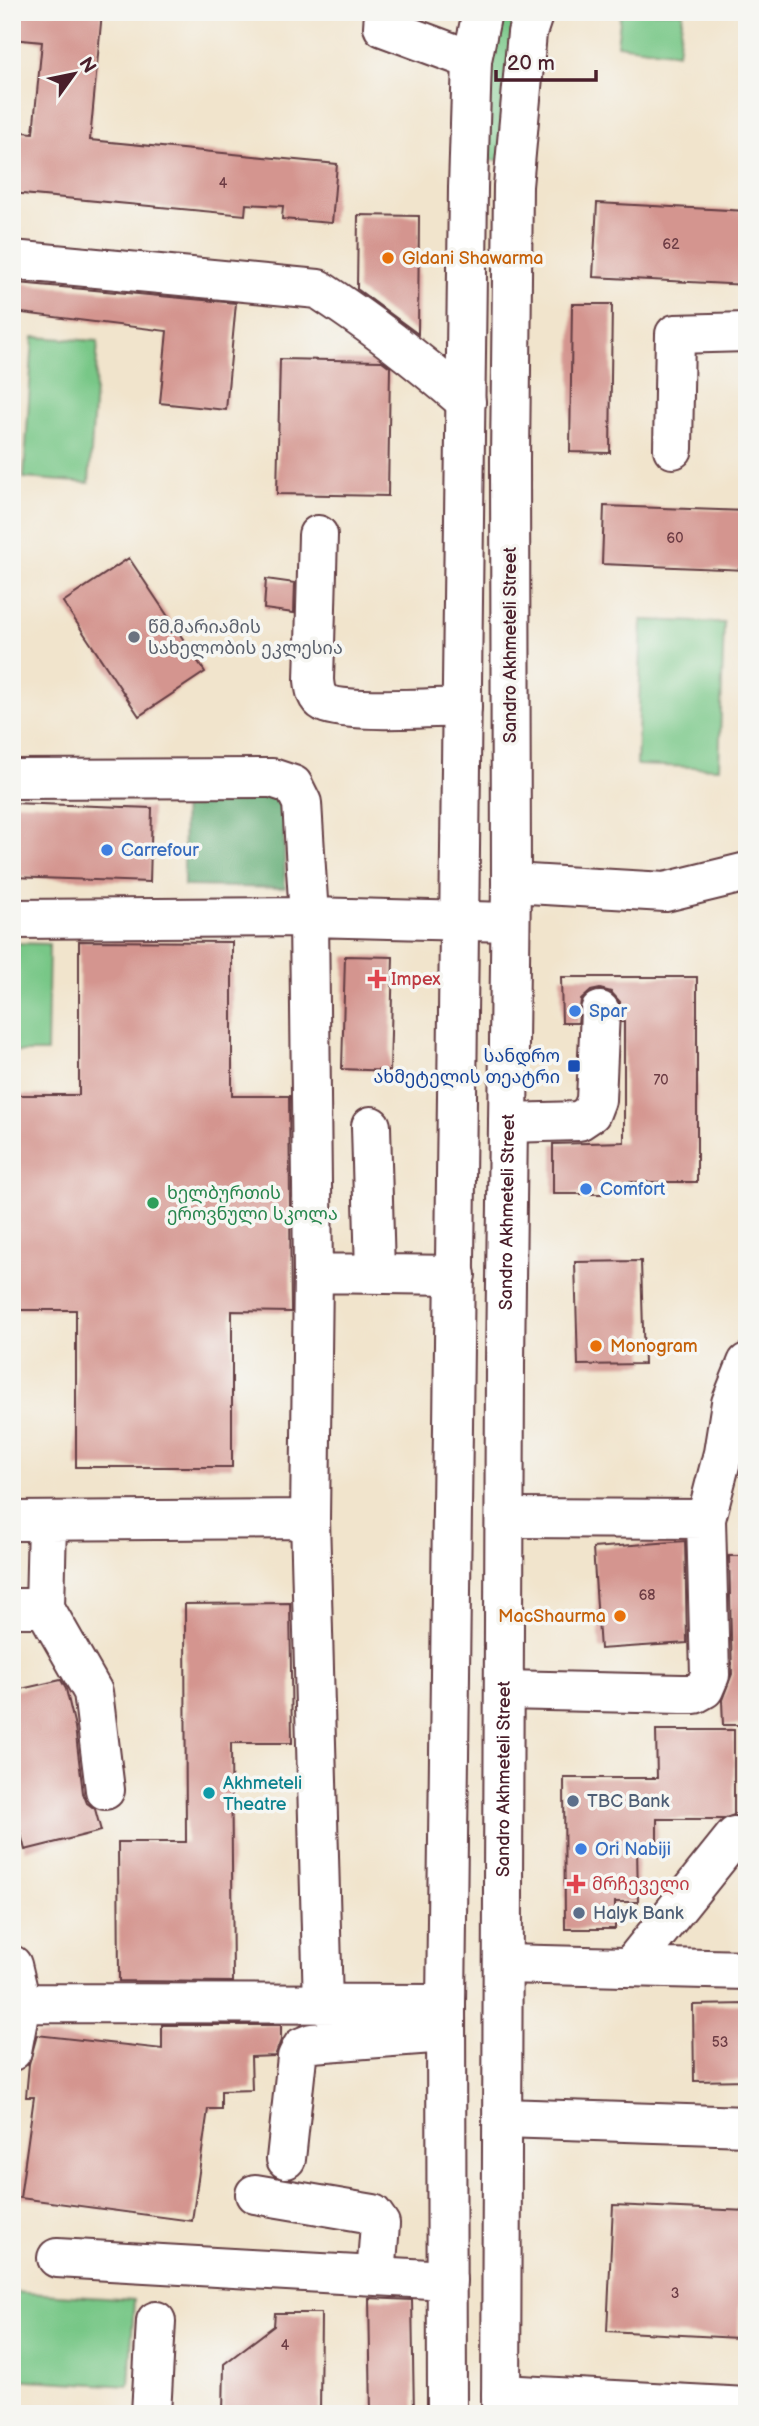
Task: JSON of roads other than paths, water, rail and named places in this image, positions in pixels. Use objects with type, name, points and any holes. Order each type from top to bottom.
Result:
[{"type":"main road","points":[[384,12],[383,27],[472,60]]},
{"type":"main road","points":[[447,2414],[447,2006],[468,188],[472,60],[482,12]]},
{"type":"main road","name":"Sandro Akhmeteli Street","points":[[501,2404],[513,186],[527,33],[534,12]]},
{"type":"main road","points":[[468,188],[513,186]]},
{"type":"main road","points":[[12,260],[318,289],[425,367],[466,402]]},
{"type":"main road","points":[[673,449],[675,334],[747,332]]},
{"type":"main road","points":[[465,460],[510,460]]},
{"type":"main road","points":[[318,535],[314,680],[316,695],[324,703],[337,706],[417,709],[462,707]]},
{"type":"main road","points":[[12,779],[272,778],[293,785],[302,803],[309,917],[313,1273],[310,1519],[323,2005]]},
{"type":"main road","points":[[511,883],[665,892],[747,872]]},
{"type":"main road","points":[[12,919],[309,917],[510,922]]},
{"type":"main road","points":[[508,1123],[579,1121],[591,1113],[596,1100],[600,1012]]},
{"type":"main road","points":[[371,1126],[375,1273]]},
{"type":"main road","points":[[313,1273],[456,1275]]},
{"type":"main road","points":[[455,1360],[505,1363]]},
{"type":"main road","points":[[504,1690],[695,1694],[704,1689],[710,1675],[706,1519],[723,1453],[731,1402],[747,1363]]},
{"type":"main road","points":[[505,1518],[706,1519]]},
{"type":"main road","points":[[105,1790],[93,1692],[28,1608],[30,1522],[310,1519]]},
{"type":"main road","points":[[629,1967],[735,1836]]},
{"type":"main road","points":[[12,1965],[21,2003],[12,2052]]},
{"type":"main road","points":[[286,2159],[297,2057],[302,2047],[447,2006],[504,1973],[629,1967],[747,1969]]},
{"type":"main road","points":[[21,2003],[447,2006]]},
{"type":"main road","points":[[503,2118],[747,2126]]},
{"type":"main road","points":[[255,2194],[373,2214],[380,2224],[376,2276]]},
{"type":"main road","points":[[57,2258],[447,2280]]},
{"type":"main road","points":[[151,2414],[156,2320]]},
{"type":"main road","points":[[501,2404],[747,2407]]},
{"type":"place","name":"Gldani Shawarma","points":[[388,258]]},
{"type":"place","name":"წმ.მარიამის სახელობის ეკლესია","points":[[134,637]]},
{"type":"place","name":"Carrefour","points":[[107,850]]},
{"type":"place","name":"Impex","points":[[377,979]]},
{"type":"place","name":"Spar","points":[[575,1011]]},
{"type":"place","name":"სანდრო ახმეტელის თეატრი","points":[[574,1066]]},
{"type":"place","name":"Comfort","points":[[586,1189]]},
{"type":"place","name":"ხელბურთის ეროვნული სკოლა","points":[[153,1203]]},
{"type":"place","name":"Monogram","points":[[596,1346]]},
{"type":"place","name":"MacShaurma","points":[[620,1616]]},
{"type":"place","name":"Akhmeteli Theatre","points":[[209,1793]]},
{"type":"place","name":"TBC Bank","points":[[573,1801]]},
{"type":"place","name":"Ori Nabiji","points":[[581,1849]]},
{"type":"place","name":"მრჩეველი","points":[[576,1884]]},
{"type":"place","name":"Halyk Bank","points":[[579,1913]]}]
